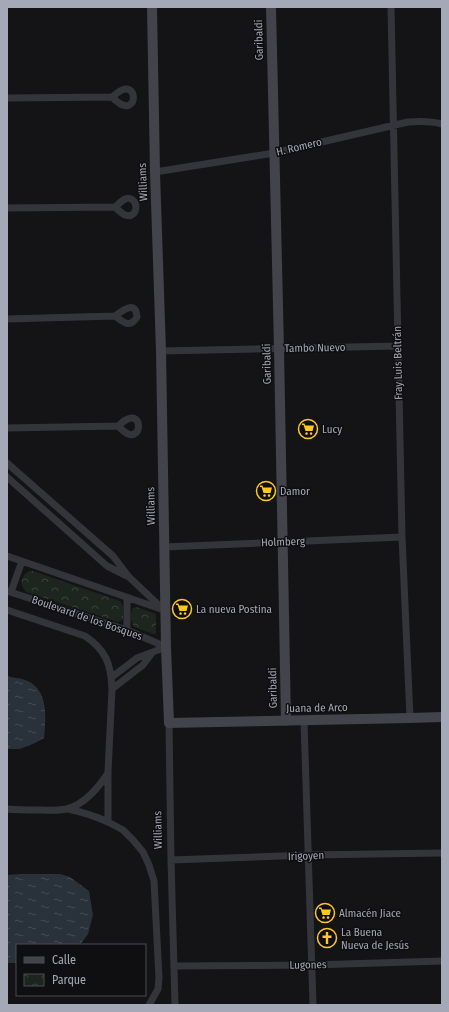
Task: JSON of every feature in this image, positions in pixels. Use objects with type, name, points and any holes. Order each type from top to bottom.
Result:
[{"type":"street","name":"Williams","points":[[152,7],[175,1005]]},
{"type":"street","name":"Garibaldi","points":[[271,7],[286,721]]},
{"type":"street","name":"Fray Luis Beltrán","points":[[391,7],[402,537],[410,718]]},
{"type":"street","points":[[7,98],[112,97]]},
{"type":"street","name":"H. Romero","points":[[155,172],[274,153],[408,122],[421,121],[442,124]]},
{"type":"street","points":[[7,208],[115,207]]},
{"type":"street","points":[[7,319],[116,316]]},
{"type":"street","name":"Tambo Nuevo","points":[[161,351],[398,346]]},
{"type":"street","points":[[7,428],[118,426]]},
{"type":"street","points":[[7,463],[113,556],[129,577],[165,611]]},
{"type":"street","points":[[7,477],[107,566],[129,577]]},
{"type":"street","name":"Holmberg","points":[[164,546],[402,537]]},
{"type":"street","points":[[7,556],[165,611]]},
{"type":"street","points":[[9,591],[22,561]]},
{"type":"street","name":"Boulevard de los Bosques","points":[[9,591],[127,630],[166,647]]},
{"type":"street","points":[[127,598],[127,630]]},
{"type":"street","points":[[7,610],[85,636],[94,642],[108,661],[112,676],[108,772],[108,822]]},
{"type":"street","points":[[112,676],[137,658],[166,647]]},
{"type":"street","points":[[112,689],[143,665],[152,652]]},
{"type":"street","name":"Juana de Arco","points":[[169,723],[304,721],[442,716]]},
{"type":"street","points":[[304,721],[313,1005]]},
{"type":"street","points":[[68,809],[88,797],[100,784],[108,772]]},
{"type":"street","points":[[7,809],[68,809],[97,816],[123,830],[143,852],[154,881],[159,978],[158,989],[149,1005]]},
{"type":"street","name":"Irigoyen","points":[[171,860],[308,855],[442,853]]},
{"type":"street","name":"Lugones","points":[[174,966],[312,965],[442,961]]},
{"type":"green space","points":[[29,571],[33,571],[120,601],[123,606],[123,619],[118,622],[26,592],[22,586],[22,578]]},
{"type":"green space","points":[[137,607],[156,614],[156,634],[134,627],[131,620],[131,613],[133,608]]},
{"type":"water","points":[[7,676],[23,679],[33,684],[42,697],[44,704],[44,738],[20,749],[7,749]]},
{"type":"water","points":[[60,874],[70,877],[89,891],[93,915],[88,934],[81,944],[16,944],[16,963],[7,963],[7,875]]},
{"type":"place","name":"Lucy","points":[[308,429]]},
{"type":"place","name":"Damor","points":[[266,491]]},
{"type":"place","name":"La nueva Postina","points":[[182,609]]},
{"type":"place","name":"Almacén Jiace","points":[[325,913]]},
{"type":"place","name":"La Buena Nueva de Jesús","points":[[327,938]]}]
